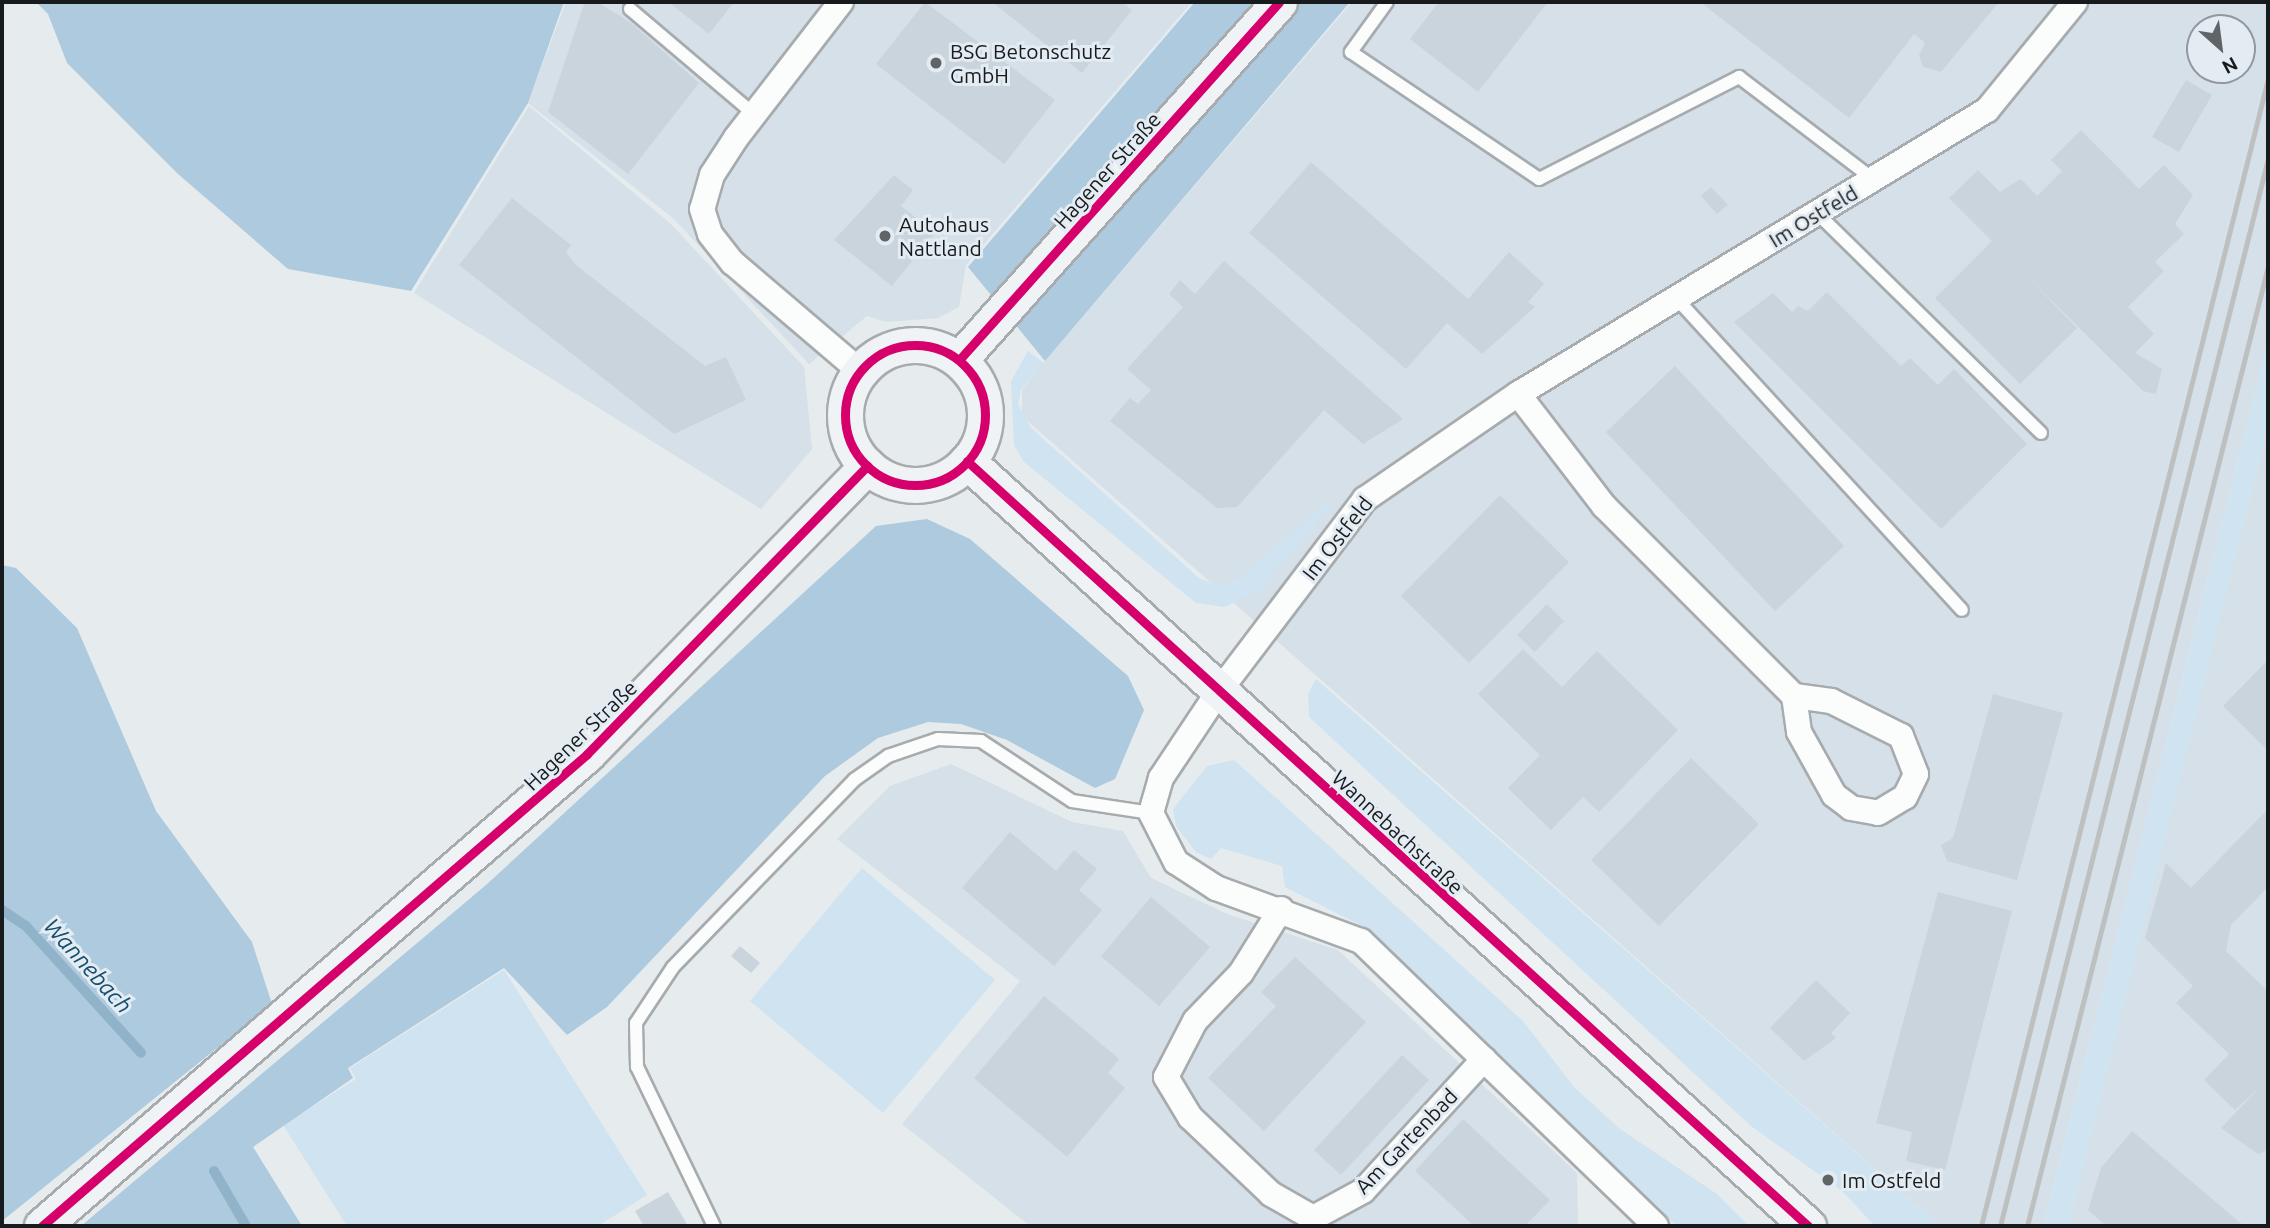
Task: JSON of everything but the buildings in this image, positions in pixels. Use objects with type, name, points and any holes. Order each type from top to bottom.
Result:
[{"type":"main road","name":"Hagener Straße","points":[[959,360],[1279,2]]},
{"type":"main road","points":[[919,344],[959,360],[974,377],[984,409],[979,442],[967,461],[942,479],[913,485],[867,466],[846,430],[845,409],[860,370],[887,351],[919,344]]},
{"type":"main road","name":"Wannebachstraße","points":[[967,461],[1808,1226]]},
{"type":"main road","name":"Hagener Straße","points":[[42,1226],[208,1088],[587,754],[867,466]]},
{"type":"street","points":[[841,2],[754,114],[712,175],[704,221],[739,269],[860,370]]},
{"type":"street","name":"Im Ostfeld","points":[[1219,691],[1371,493],[1518,394],[1873,179],[2006,94],[2075,2]]},
{"type":"street","points":[[1518,394],[1604,506],[1794,696],[1799,732],[1834,795],[1851,808],[1878,813],[1905,797],[1916,774],[1901,736],[1831,701],[1794,696]]},
{"type":"street","points":[[1219,691],[1161,778],[1151,813],[1176,862],[1216,888],[1282,909],[1361,940],[1656,1226]]},
{"type":"street","name":"Am Gartenbad","points":[[1282,909],[1241,973],[1195,1021],[1166,1077],[1190,1117],[1271,1194],[1314,1218],[1363,1191],[1484,1059]]},
{"type":"lane","points":[[1387,2],[1351,52],[1539,179],[1739,77],[1873,179]]},
{"type":"lane","points":[[630,9],[754,114]]},
{"type":"lane","points":[[1817,213],[2041,433]]},
{"type":"lane","points":[[1676,298],[1962,610]]},
{"type":"lane","points":[[714,1226],[637,1067],[636,1023],[673,967],[854,779],[888,755],[938,740],[981,741],[1072,801],[1151,813]]},
{"type":"shaded area","points":[[36,2],[564,2],[528,103],[411,291],[288,269],[178,174],[67,63],[48,14]]},
{"type":"shaded area","points":[[566,2],[1192,2],[966,265],[959,307],[938,318],[886,322],[867,316],[809,364],[674,219],[528,103]]},
{"type":"shaded area","points":[[1195,2],[1350,2],[1045,361],[968,267]]},
{"type":"shaded area","points":[[1352,2],[2268,2],[2268,341],[2043,1226],[1940,1226],[1022,416],[1022,390]]},
{"type":"shaded area","points":[[529,106],[671,224],[804,367],[812,449],[761,509],[414,293]]},
{"type":"shaded area","points":[[2268,341],[2268,427],[2069,1226],[2043,1226]]},
{"type":"shaded area","points":[[1028,351],[1044,363],[1021,390],[1018,404],[1031,428],[1199,578],[1217,585],[1238,579],[1325,503],[1332,506],[1261,590],[1224,607],[1196,603],[1023,461],[1014,445],[1011,381]]},
{"type":"shaded area","points":[[2268,427],[2268,1226],[2069,1226],[2114,1036]]},
{"type":"shaded area","points":[[927,519],[970,539],[1128,676],[1144,710],[1115,779],[1095,788],[1007,740],[961,724],[928,722],[878,738],[825,776],[607,1007],[567,1035],[504,968],[348,1068],[353,1078],[253,1147],[302,1226],[81,1226],[486,885],[876,526]]},
{"type":"shaded area","points":[[2,565],[16,568],[77,628],[156,811],[252,942],[272,1004],[2,1221]]},
{"type":"shaded area","points":[[1316,679],[1940,1226],[1875,1226],[1842,1191],[1751,1126],[1309,717],[1308,694]]},
{"type":"shaded area","points":[[1234,760],[1523,1021],[1574,1087],[1620,1129],[1717,1194],[1749,1226],[1677,1226],[1362,926],[1285,887],[1282,866],[1221,848],[1211,859],[1196,852],[1176,826],[1173,809],[1207,766]]},
{"type":"shaded area","points":[[951,764],[1072,822],[1123,831],[1151,878],[1227,914],[1338,950],[1577,1173],[1578,1226],[1030,1226],[902,1124],[1020,981],[837,839],[890,786]]},
{"type":"shaded area","points":[[862,868],[995,980],[883,1113],[750,1001]]},
{"type":"shaded area","points":[[504,970],[647,1195],[598,1226],[347,1226],[283,1125],[356,1079],[350,1068]]},
{"type":"waterway","name":"Wannebach","points":[[2,910],[26,926],[141,1053]]},
{"type":"waterway","name":"Wannebach","points":[[214,1171],[246,1226]]},
{"type":"railway","points":[[1981,1226],[2268,78]]},
{"type":"railway","points":[[2000,1226],[2268,158]]},
{"type":"railway","points":[[2027,1226],[2268,266]]},
{"type":"cycle path","points":[[959,360],[1279,2]]},
{"type":"cycle path","points":[[915,345],[942,351],[964,366],[979,388],[985,415],[979,442],[964,464],[942,479],[915,485],[888,479],[866,464],[851,442],[845,415],[851,388],[866,366],[888,351],[915,345]]},
{"type":"cycle path","points":[[967,461],[1808,1226]]},
{"type":"cycle path","points":[[42,1226],[587,754],[867,466]]},
{"type":"place","name":"BSG Betonschutz GmbH","points":[[936,63]]},
{"type":"place","name":"Autohaus Nattland","points":[[885,236]]},
{"type":"place","name":"Im Ostfeld","points":[[1828,1180]]}]
